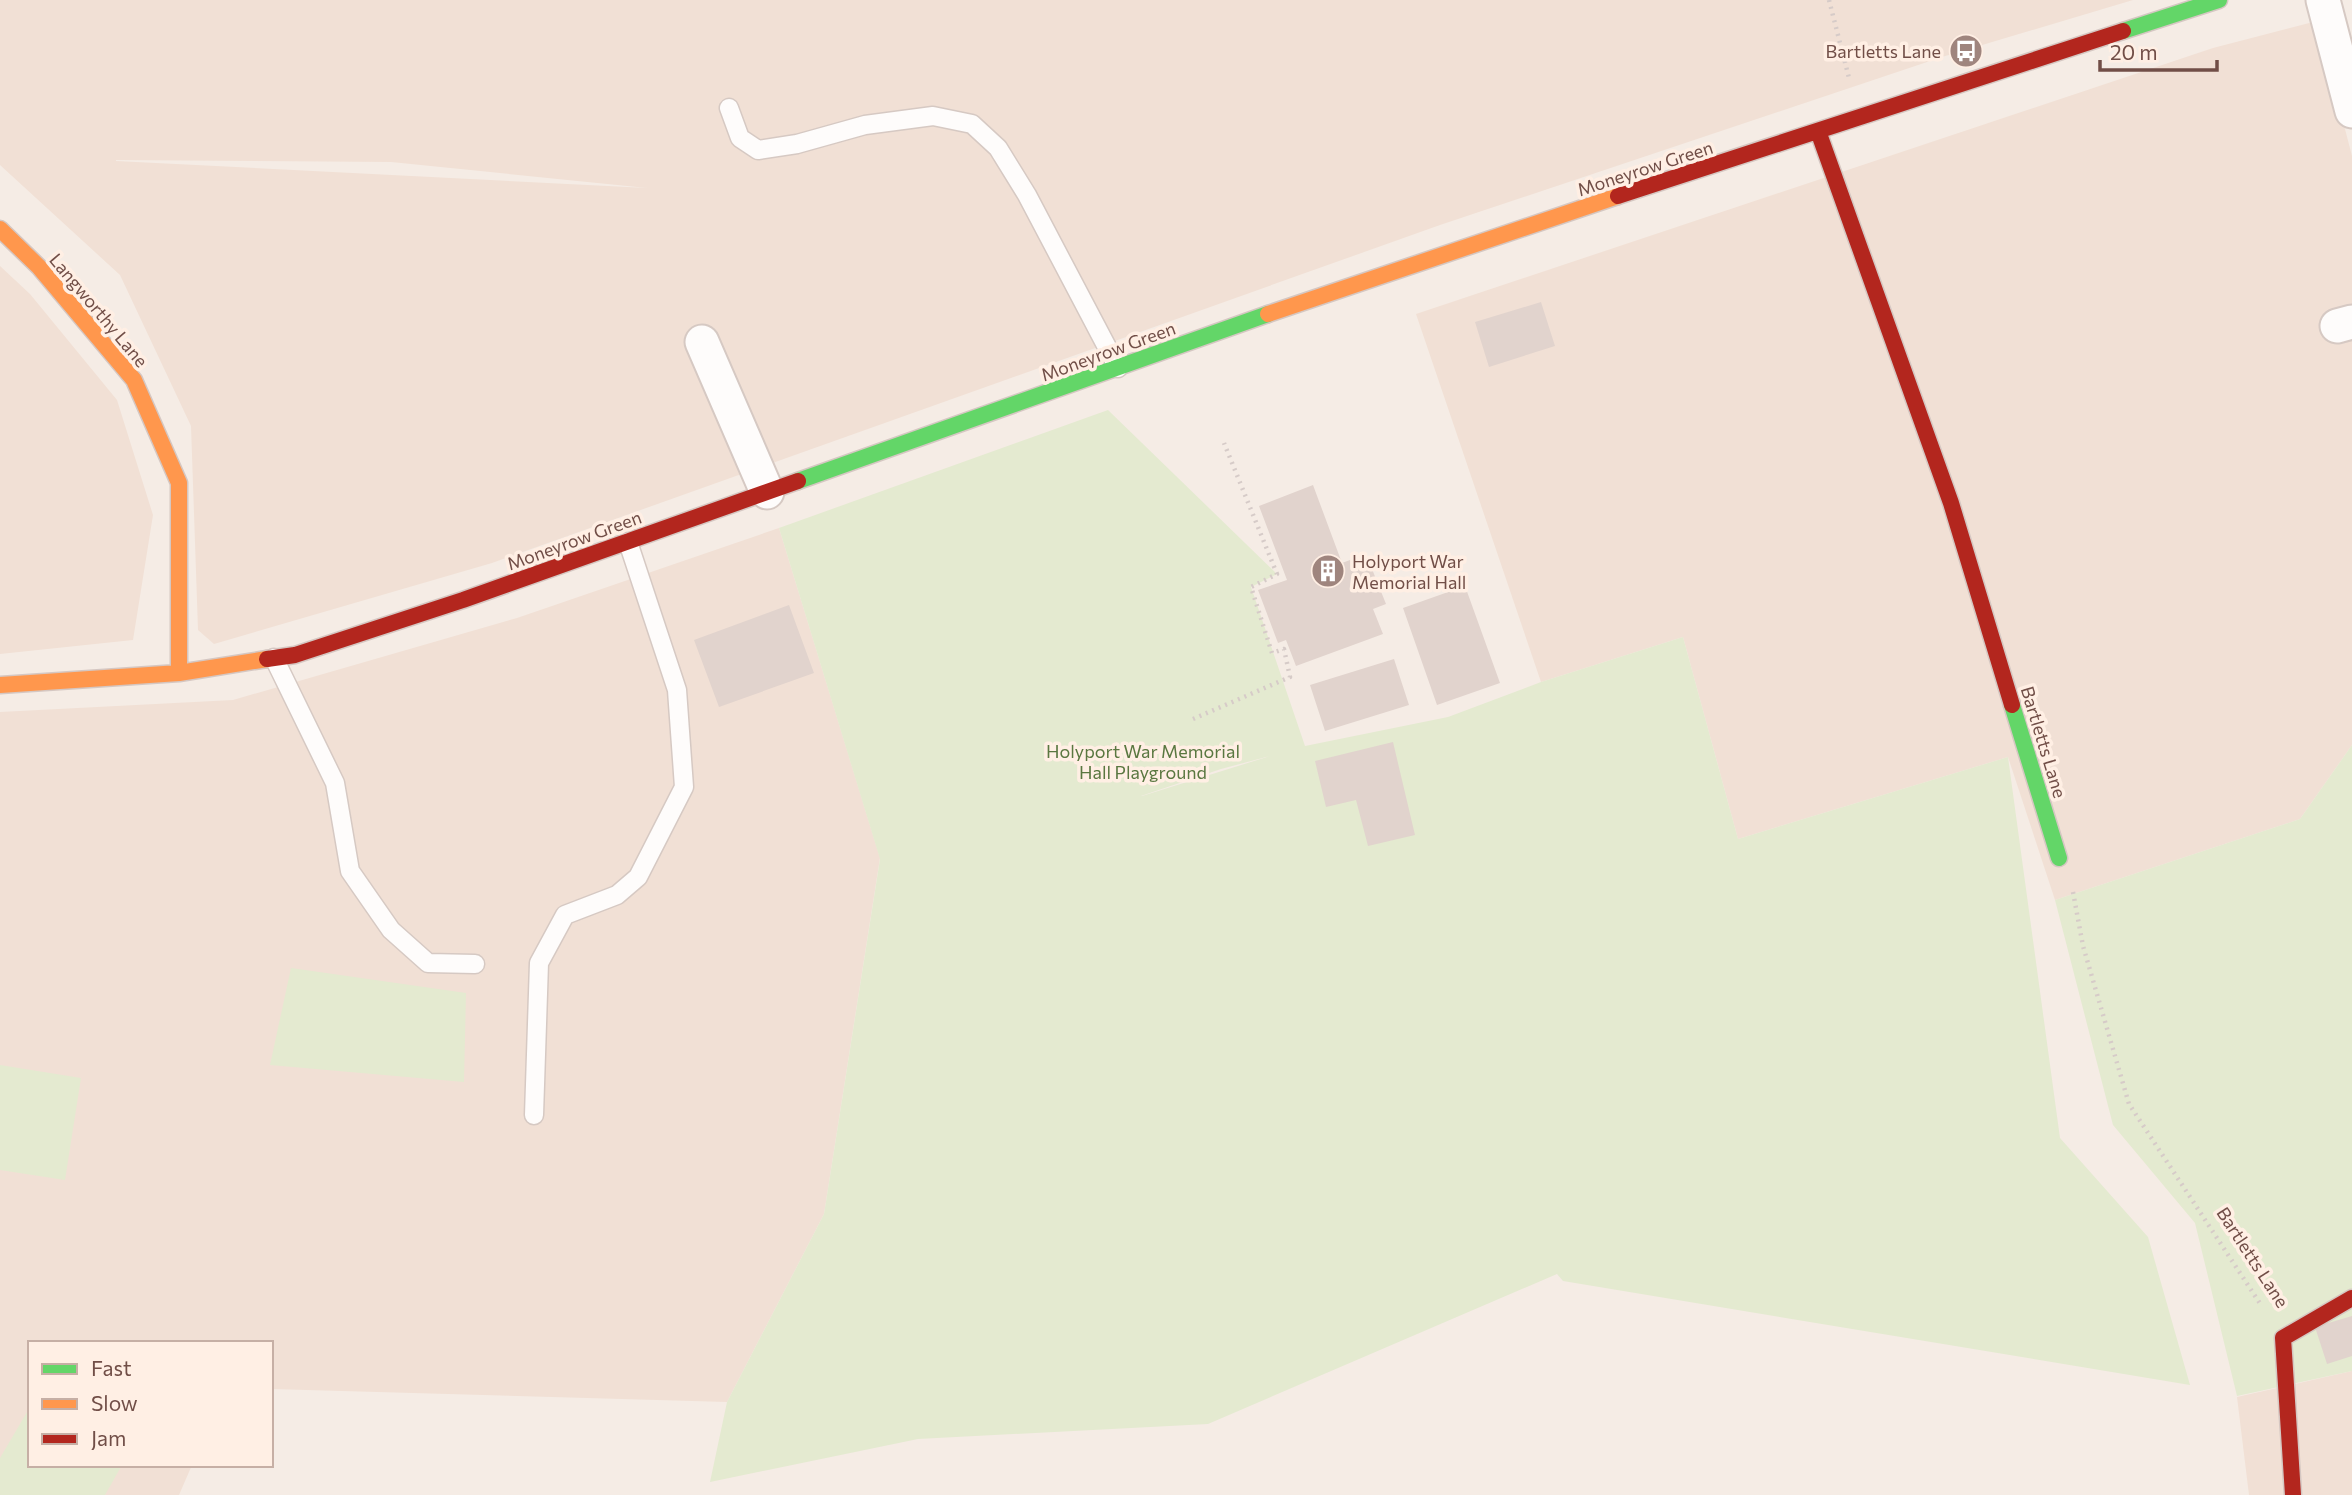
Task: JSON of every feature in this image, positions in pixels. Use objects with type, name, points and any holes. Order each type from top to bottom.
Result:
[{"type":"street","name":"Moneyrow Green","points":[[0,685],[179,673],[295,655],[463,600],[1351,285],[1858,116],[2219,0]]},
{"type":"street","points":[[2323,0],[2352,111]]},
{"type":"street","name":"Bartletts Lane","points":[[1818,131],[1951,503],[2059,858]]},
{"type":"street","name":"Langworthy Lane","points":[[0,229],[39,267],[134,380],[179,483],[179,673]]},
{"type":"street","points":[[702,342],[767,492]]},
{"type":"street","points":[[2293,1495],[2283,1338],[2352,1298]]},
{"type":"lane","points":[[729,108],[740,138],[758,150],[797,144],[865,125],[933,116],[972,124],[998,148],[1027,195],[1118,368]]},
{"type":"lane","points":[[534,1115],[539,963],[565,915],[617,895],[638,877],[684,787],[677,690],[628,542]]},
{"type":"lane","points":[[274,658],[335,783],[350,871],[391,930],[428,964],[475,964]]},
{"type":"path","points":[[1829,0],[1858,116]]},
{"type":"path","points":[[1193,719],[1290,677],[1284,649],[1272,653],[1251,587],[1277,574],[1224,443]]},
{"type":"path","name":"Bartletts Lane","points":[[2059,858],[2073,887],[2083,946],[2129,1104],[2283,1338]]},
{"type":"shaded area","points":[[0,0],[2133,0],[1942,57],[1440,225],[492,563],[214,644],[198,630],[191,426],[120,275],[0,165]],"holes":[[[116,160],[391,162],[647,188]]]},
{"type":"shaded area","points":[[2317,21],[2352,156],[2352,745],[2300,819],[2055,900],[2008,757],[1738,839],[1683,637],[1541,682],[1416,314],[2213,48]]},
{"type":"shaded area","points":[[0,266],[30,294],[117,400],[153,515],[133,640],[0,654]]},
{"type":"shaded area","points":[[779,528],[880,858],[824,1214],[727,1402],[273,1389],[273,1341],[28,1341],[28,1467],[191,1467],[179,1495],[0,1495],[0,712],[233,700],[517,618]]},
{"type":"shaded area","points":[[2352,1371],[2352,1495],[2249,1495],[2237,1397]]},
{"type":"green space","name":"Holyport War Memorial Hall Playground","points":[[1108,410],[1277,574],[1251,587],[1305,746],[1448,717],[1541,682],[1683,637],[1738,839],[2008,757],[2060,1138],[2148,1237],[2190,1385],[1563,1281],[1557,1274],[1208,1424],[918,1439],[710,1482],[727,1402],[824,1214],[880,859],[779,528]],"holes":[[[1270,756],[1141,796],[1221,769]]]},
{"type":"green space","points":[[2352,745],[2352,1371],[2237,1396],[2195,1223],[2113,1125],[2055,900],[2300,819]]},
{"type":"green space","points":[[291,968],[466,993],[464,1082],[270,1065]]},
{"type":"green space","points":[[0,1065],[81,1078],[65,1180],[0,1170]]},
{"type":"green space","points":[[28,1410],[28,1467],[121,1467],[105,1495],[0,1495],[0,1458]]},
{"type":"building","points":[[1541,302],[1555,346],[1489,367],[1475,322]]},
{"type":"building","name":"Holyport War Memorial Hall","points":[[1313,485],[1342,563],[1366,554],[1386,604],[1373,609],[1383,634],[1296,666],[1286,640],[1278,643],[1258,590],[1287,580],[1259,506]]},
{"type":"building","points":[[1465,586],[1500,683],[1437,705],[1403,608]]},
{"type":"building","points":[[789,605],[814,673],[719,707],[694,640]]},
{"type":"building","points":[[1394,659],[1409,705],[1325,731],[1310,685]]},
{"type":"building","points":[[1393,742],[1415,835],[1368,846],[1356,800],[1326,807],[1315,761]]},
{"type":"building","points":[[2352,1316],[2352,1356],[2327,1364],[2315,1327]]},
{"type":"traffic: fast","points":[[2123,31],[2219,0]]},
{"type":"traffic: fast","points":[[798,481],[1268,314]]},
{"type":"traffic: fast","points":[[2012,705],[2059,858]]},
{"type":"traffic: slow","points":[[1268,314],[1618,196]]},
{"type":"traffic: slow","points":[[0,229],[39,267],[134,380],[179,483],[179,673]]},
{"type":"traffic: slow","points":[[0,685],[179,673],[267,659]]},
{"type":"traffic: jam","points":[[1618,196],[2123,31]]},
{"type":"traffic: jam","points":[[1818,131],[1951,503],[2012,705]]},
{"type":"traffic: jam","points":[[267,659],[295,655],[463,600],[798,481]]},
{"type":"traffic: jam","points":[[2293,1495],[2283,1338],[2352,1298]]},
{"type":"place","name":"Bartletts Lane","points":[[1966,51]]},
{"type":"place","name":"Holyport War Memorial Hall","points":[[1328,571]]}]
